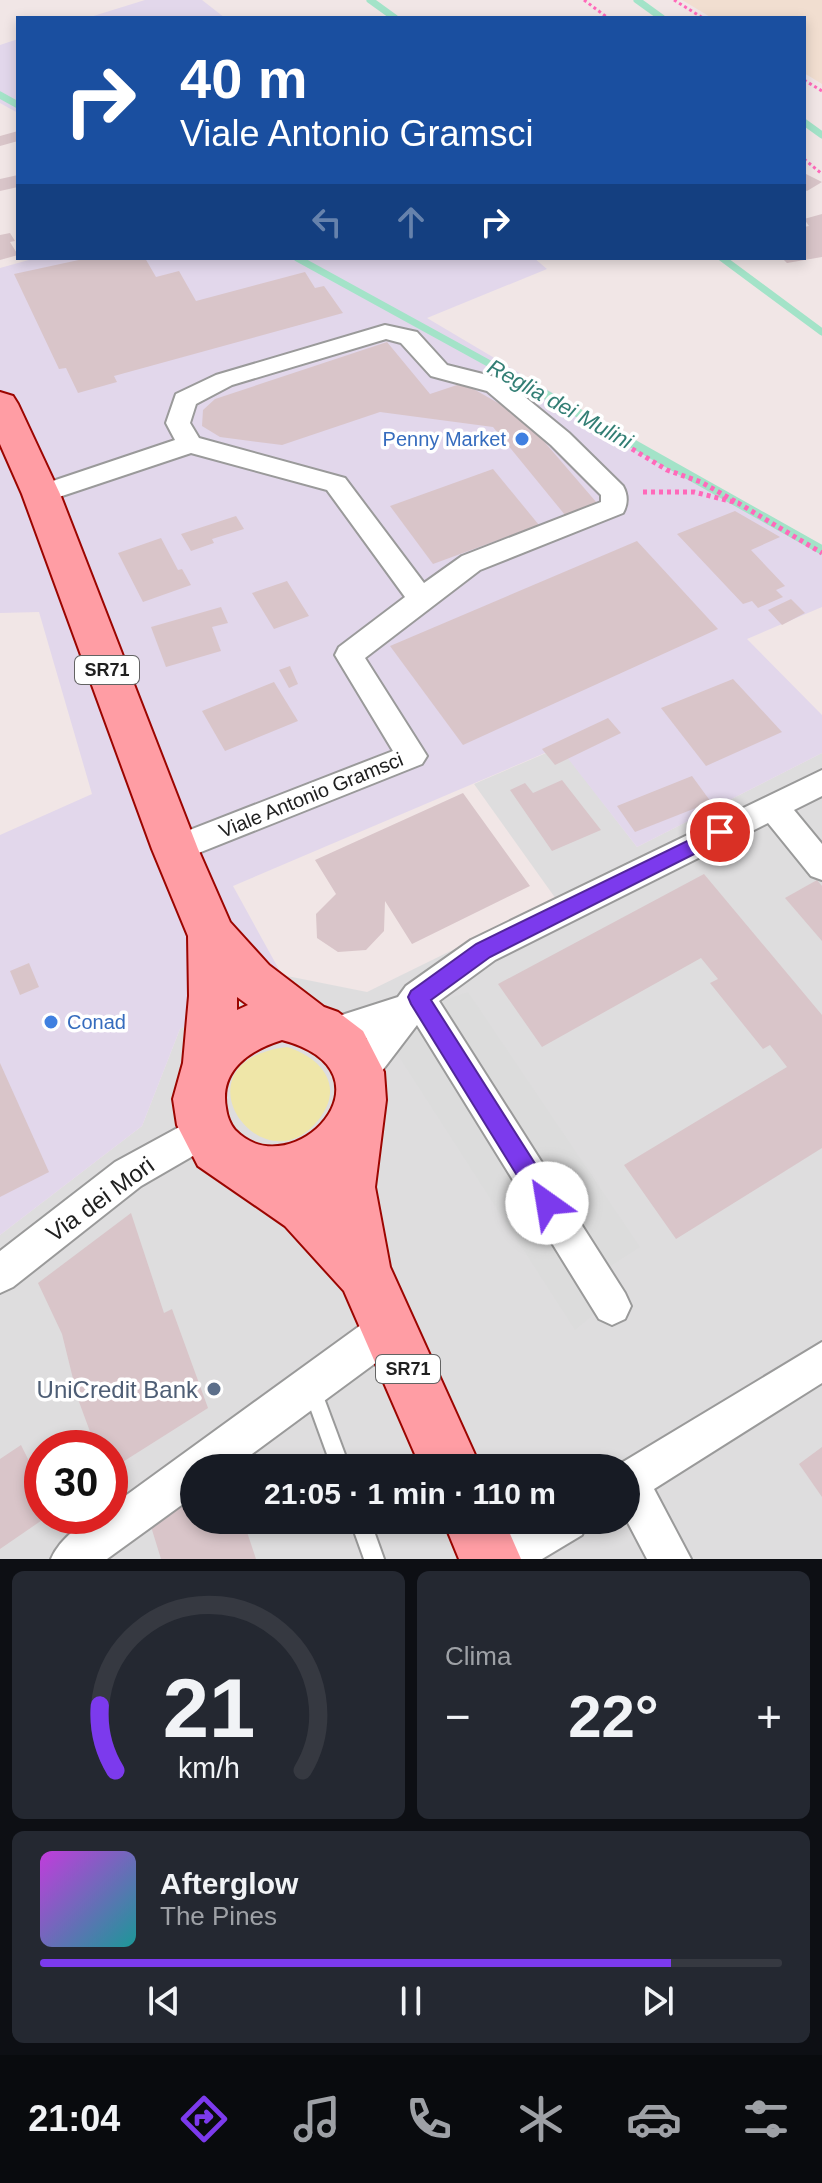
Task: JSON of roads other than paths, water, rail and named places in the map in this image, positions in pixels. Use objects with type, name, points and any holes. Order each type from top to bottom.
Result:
[{"type":"main road","name":"SR71","points":[[0,404],[41,494],[175,849],[212,936],[252,980],[350,1051],[360,1092],[348,1187],[363,1272],[445,1454]]},
{"type":"main road","name":"SR71","points":[[208,1062],[213,996],[212,936]]},
{"type":"main road","name":"SR71","points":[[318,1026],[282,1018],[260,1021],[239,1030],[221,1044],[208,1062],[199,1084],[198,1108],[223,1147],[304,1207],[363,1272]]},
{"type":"main road","points":[[223,1147],[270,1171],[300,1169],[326,1156],[347,1135],[360,1092]]},
{"type":"main road","points":[[479,1534],[490,1559]]},
{"type":"street","points":[[41,494],[190,444],[336,484],[421,599],[471,563],[614,507],[614,492],[560,439],[495,385],[439,371],[409,337],[385,332],[224,380],[185,400],[178,423],[190,444]]},
{"type":"street","name":"Viale Antonio Gramsci","points":[[175,849],[412,756],[349,655],[421,599]]},
{"type":"street","points":[[360,1092],[412,1004],[483,950],[822,782]]},
{"type":"street","points":[[772,806],[822,867]]},
{"type":"street","points":[[318,1026],[412,1004]]},
{"type":"street","points":[[412,1004],[612,1306]]},
{"type":"street","name":"Via dei Mori","points":[[0,1274],[128,1174],[223,1147]]},
{"type":"street","points":[[218,1454],[390,1328]]},
{"type":"street","points":[[640,1475],[822,1361]]},
{"type":"street","points":[[72,1559],[180,1481]]},
{"type":"street","points":[[640,1506],[670,1559]]},
{"type":"street","points":[[504,1559],[544,1534]]},
{"type":"lane","points":[[312,1387],[336,1454]]},
{"type":"lane","points":[[365,1534],[374,1559]]},
{"type":"waterway","points":[[370,0],[392,16]]},
{"type":"waterway","points":[[637,0],[659,16]]},
{"type":"waterway","name":"Reglia dei Mulini","points":[[0,95],[16,104]]},
{"type":"waterway","points":[[806,123],[822,135]]},
{"type":"waterway","name":"Reglia dei Mulini","points":[[301,260],[528,385]]},
{"type":"waterway","points":[[725,260],[822,332]]},
{"type":"waterway","name":"Reglia dei Mulini","points":[[525,383],[822,550]]},
{"type":"place","name":"Penny Market","points":[[522,439]]},
{"type":"place","name":"Conad","points":[[51,1022]]},
{"type":"place","name":"UniCredit Bank","points":[[214,1389]]}]
